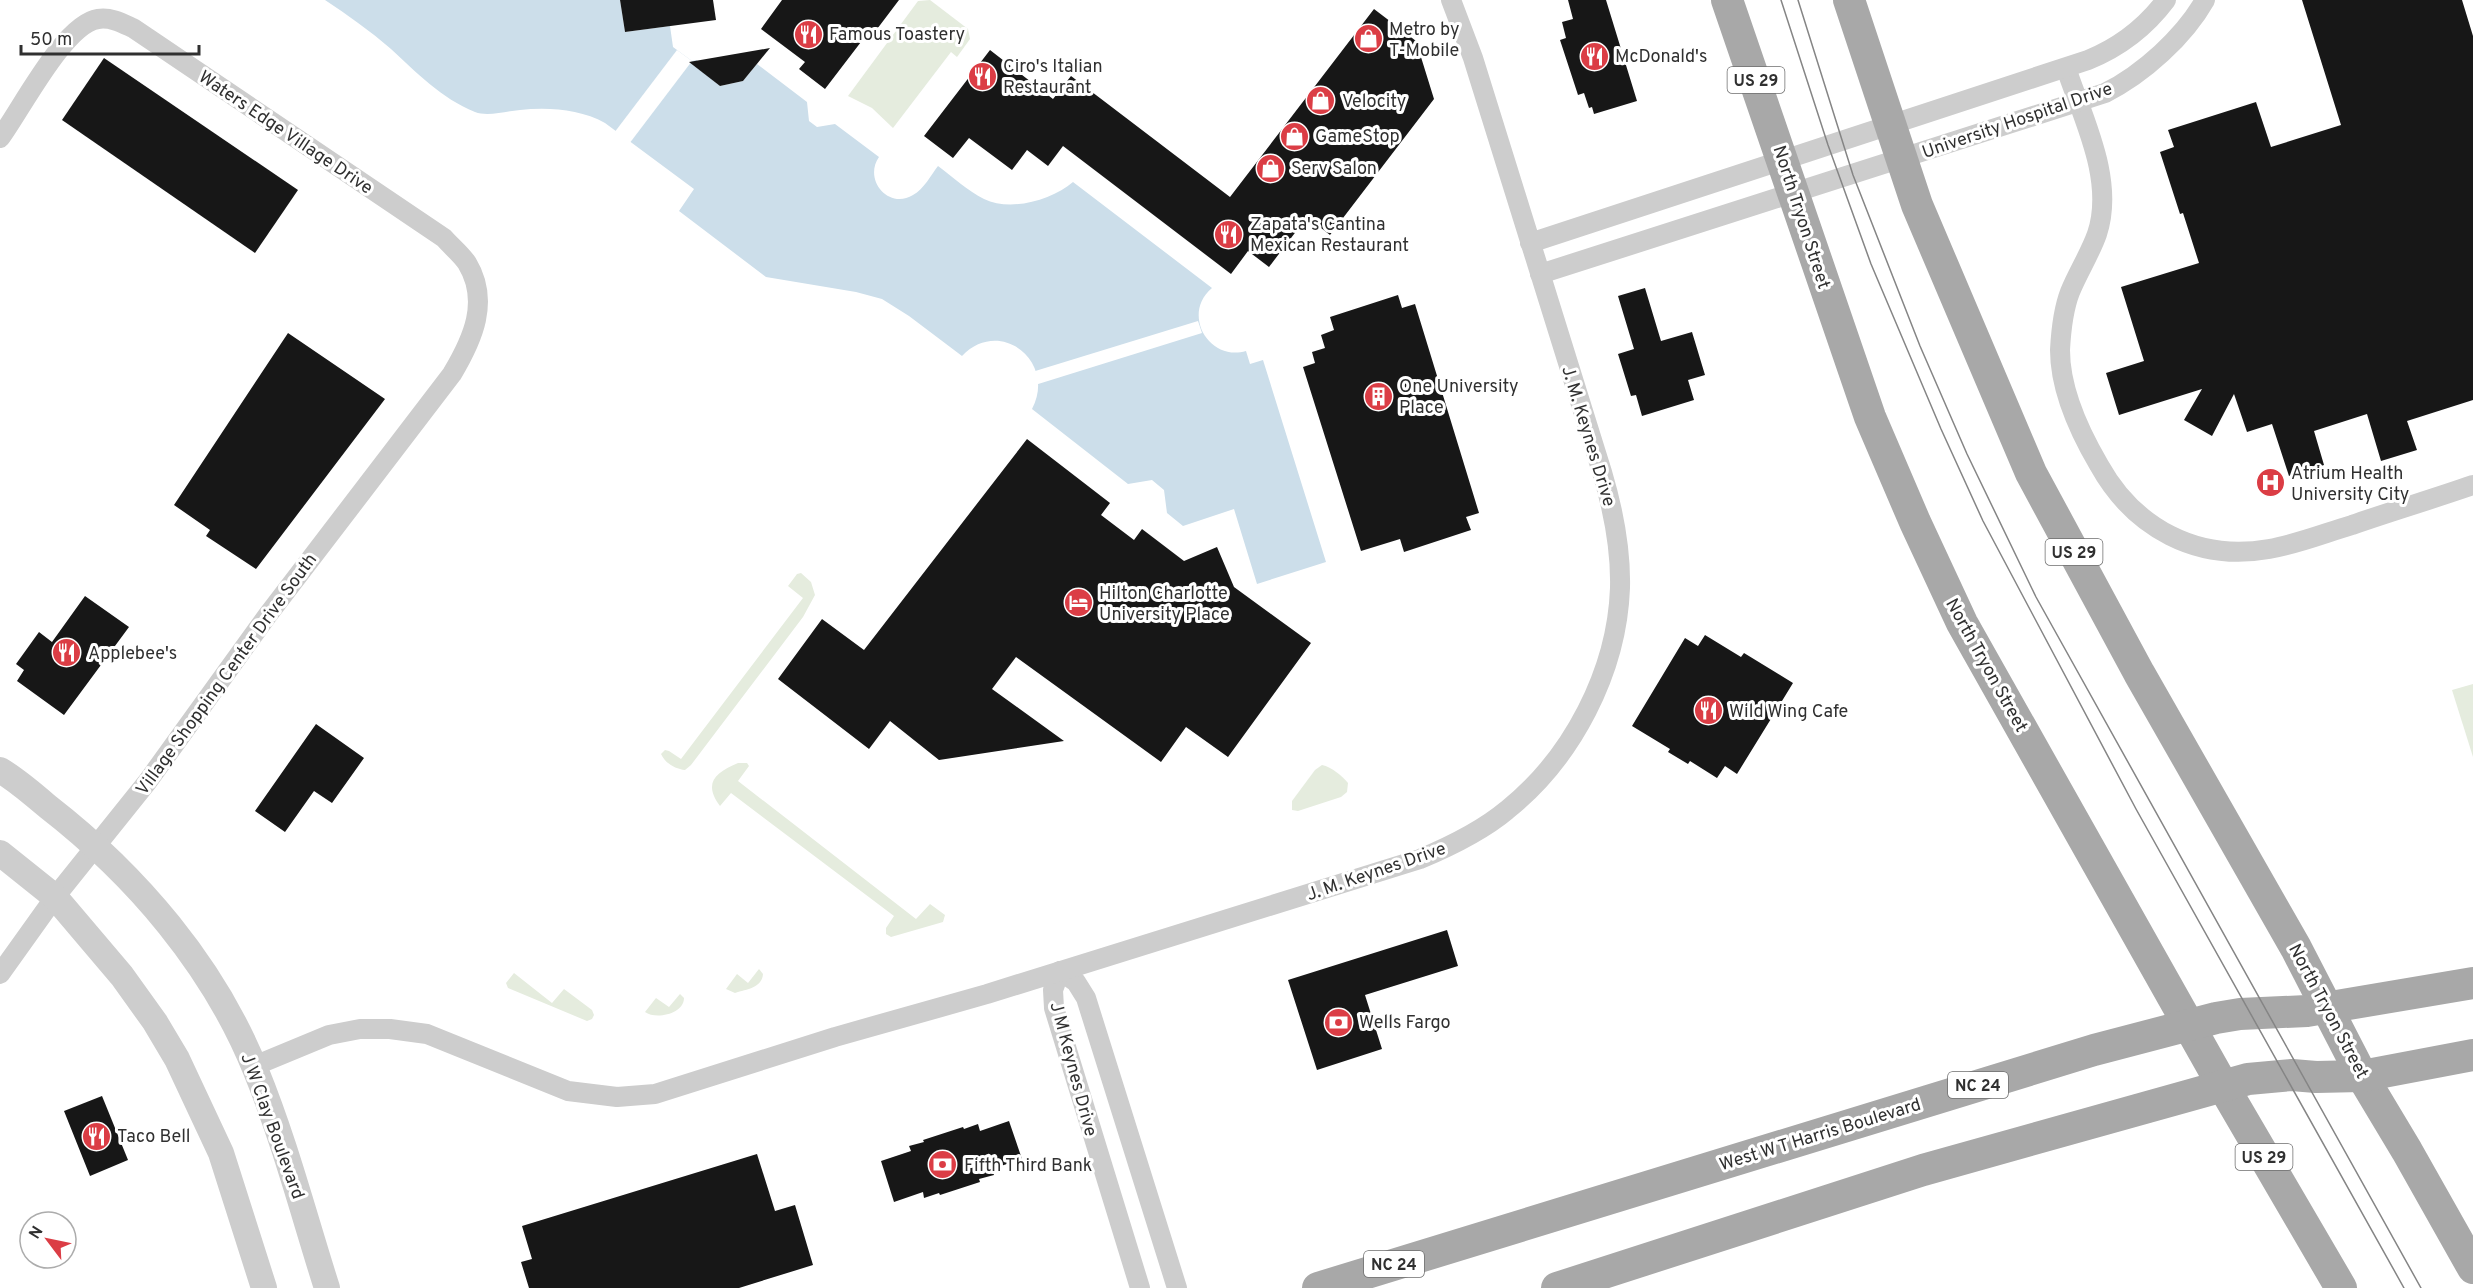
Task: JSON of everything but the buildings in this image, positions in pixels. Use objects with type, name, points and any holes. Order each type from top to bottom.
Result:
[{"type":"main road","name":"North Tryon Street","points":[[1727,0],[1877,434],[1962,623],[2223,1086],[2341,1288]]},
{"type":"main road","name":"North Tryon Street","points":[[1849,0],[1917,205],[2031,473],[2139,673],[2328,1008],[2362,1076],[2408,1151],[2473,1268]]},
{"type":"main road","name":"NC 24","points":[[2328,1008],[2473,983]]},
{"type":"main road","name":"West W T Harris Boulevard","points":[[1318,1288],[2094,1050],[2190,1024],[2240,1014],[2287,1013],[2328,1008]]},
{"type":"main road","points":[[1557,1288],[1923,1170],[2223,1086],[2270,1075],[2337,1078],[2362,1076],[2473,1055]]},
{"type":"street","name":"J. M. Keynes Drive","points":[[254,1066],[329,1035],[360,1029],[390,1029],[427,1034],[567,1091],[597,1096],[643,1096],[672,1089],[835,1037],[987,994],[1436,853],[1474,833],[1507,810],[1544,774],[1566,746],[1586,711],[1606,663],[1617,611],[1620,588],[1619,555],[1609,494],[1473,58],[1451,0]]},
{"type":"street","name":"University Hospital Drive","points":[[1890,125],[2066,68],[2117,46],[2142,28],[2166,0]]},
{"type":"street","name":"University Hospital Drive","points":[[1901,159],[2113,90],[2155,58],[2187,28],[2205,0]]},
{"type":"street","name":"Waters Edge Village Drive","points":[[0,138],[67,38],[83,25],[98,19],[117,20],[444,238],[466,262],[478,289],[478,319],[468,348],[452,374]]},
{"type":"street","points":[[2066,68],[2099,173],[2102,200],[2097,234],[2069,293],[2060,351],[2062,370],[2071,405],[2081,431],[2108,481],[2126,504],[2140,517],[2176,539],[2205,548],[2244,551],[2289,545],[2473,485]]},
{"type":"street","points":[[1530,243],[1890,125]]},
{"type":"street","points":[[1540,274],[1901,159]]},
{"type":"street","name":"Village Shopping Center Drive South","points":[[0,974],[55,897],[148,781],[267,616],[452,374]]},
{"type":"street","name":"J W Clay Boulevard","points":[[0,770],[62,817],[144,894],[192,955],[233,1023],[254,1066],[279,1133],[327,1288]]},
{"type":"street","points":[[0,853],[55,897],[123,976],[177,1059],[221,1153],[264,1288]]},
{"type":"street","name":"J M Keynes Drive","points":[[1140,1288],[1054,1008],[1053,990],[1060,971],[1076,982],[1086,998],[1177,1288]]},
{"type":"shaded area","points":[[930,0],[968,29],[970,39],[957,57],[951,52],[893,128],[872,108],[848,96],[918,1]]},
{"type":"shaded area","points":[[801,573],[811,582],[815,595],[803,617],[691,765],[685,770],[671,765],[661,754],[665,750],[669,751],[681,759],[803,598],[788,586],[797,574]]},
{"type":"shaded area","points":[[2473,684],[2473,757],[2452,690]]},
{"type":"shaded area","points":[[738,763],[747,763],[749,766],[738,781],[916,919],[930,904],[945,915],[943,922],[891,937],[886,934],[886,928],[894,916],[731,793],[720,806],[712,791],[714,780],[723,771]]},
{"type":"shaded area","points":[[1322,765],[1346,780],[1347,792],[1341,797],[1298,811],[1292,810],[1292,801],[1315,770]]},
{"type":"shaded area","points":[[759,969],[763,974],[757,985],[735,993],[726,989],[737,974],[748,983]]},
{"type":"shaded area","points":[[514,973],[552,1003],[564,989],[592,1010],[594,1015],[592,1019],[587,1021],[508,988],[506,983]]},
{"type":"shaded area","points":[[680,994],[684,998],[683,1004],[675,1012],[656,1015],[645,1012],[656,998],[669,1007]]},
{"type":"water","points":[[325,0],[620,0],[625,32],[670,26],[673,47],[692,61],[697,60],[699,69],[720,86],[743,81],[757,64],[807,102],[809,121],[817,127],[835,124],[879,157],[874,175],[876,183],[887,196],[904,199],[913,195],[924,186],[938,166],[978,196],[995,203],[1018,204],[1043,199],[1073,182],[1212,288],[1203,299],[1199,310],[1199,322],[1211,343],[1233,353],[1246,351],[1250,364],[1263,360],[1326,562],[1257,584],[1234,509],[1183,526],[1167,513],[1164,490],[1152,480],[1128,484],[1032,409],[1038,392],[1037,375],[1031,361],[1021,350],[1007,343],[992,341],[977,345],[962,356],[909,316],[882,299],[856,292],[766,277],[679,211],[694,189],[605,123],[575,112],[553,109],[491,114],[475,112],[440,92],[375,36]]},
{"type":"pier","points":[[677,50],[692,61],[629,144],[614,133]]},
{"type":"pier","points":[[1198,321],[1202,333],[1035,385],[1032,372]]},
{"type":"tram line","points":[[1781,0],[1828,145],[1871,264],[1983,521],[2136,809],[2404,1288]]},
{"type":"tram line","points":[[1798,0],[1853,175],[1920,346],[1967,454],[2036,597],[2421,1288]]},
{"type":"place","name":"Famous Toastery","points":[[808,34]]},
{"type":"place","name":"Metro by T-Mobile","points":[[1368,39]]},
{"type":"place","name":"McDonald's","points":[[1594,56]]},
{"type":"place","name":"Ciro's Italian Restaurant","points":[[982,76]]},
{"type":"place","name":"Velocity","points":[[1321,101]]},
{"type":"place","name":"GameStop","points":[[1294,136]]},
{"type":"place","name":"Serv Salon","points":[[1270,168]]},
{"type":"place","name":"Zapata's Cantina Mexican Restaurant","points":[[1229,234]]},
{"type":"place","name":"One University Place","points":[[1378,396]]},
{"type":"place","name":"Atrium Health University City","points":[[2270,483]]},
{"type":"place","name":"Hilton Charlotte University Place","points":[[1078,603]]},
{"type":"place","name":"Applebee's","points":[[67,653]]},
{"type":"place","name":"Wild Wing Cafe","points":[[1708,711]]},
{"type":"place","name":"Wells Fargo","points":[[1338,1022]]},
{"type":"place","name":"Taco Bell","points":[[96,1136]]},
{"type":"place","name":"Fifth Third Bank","points":[[943,1165]]}]
